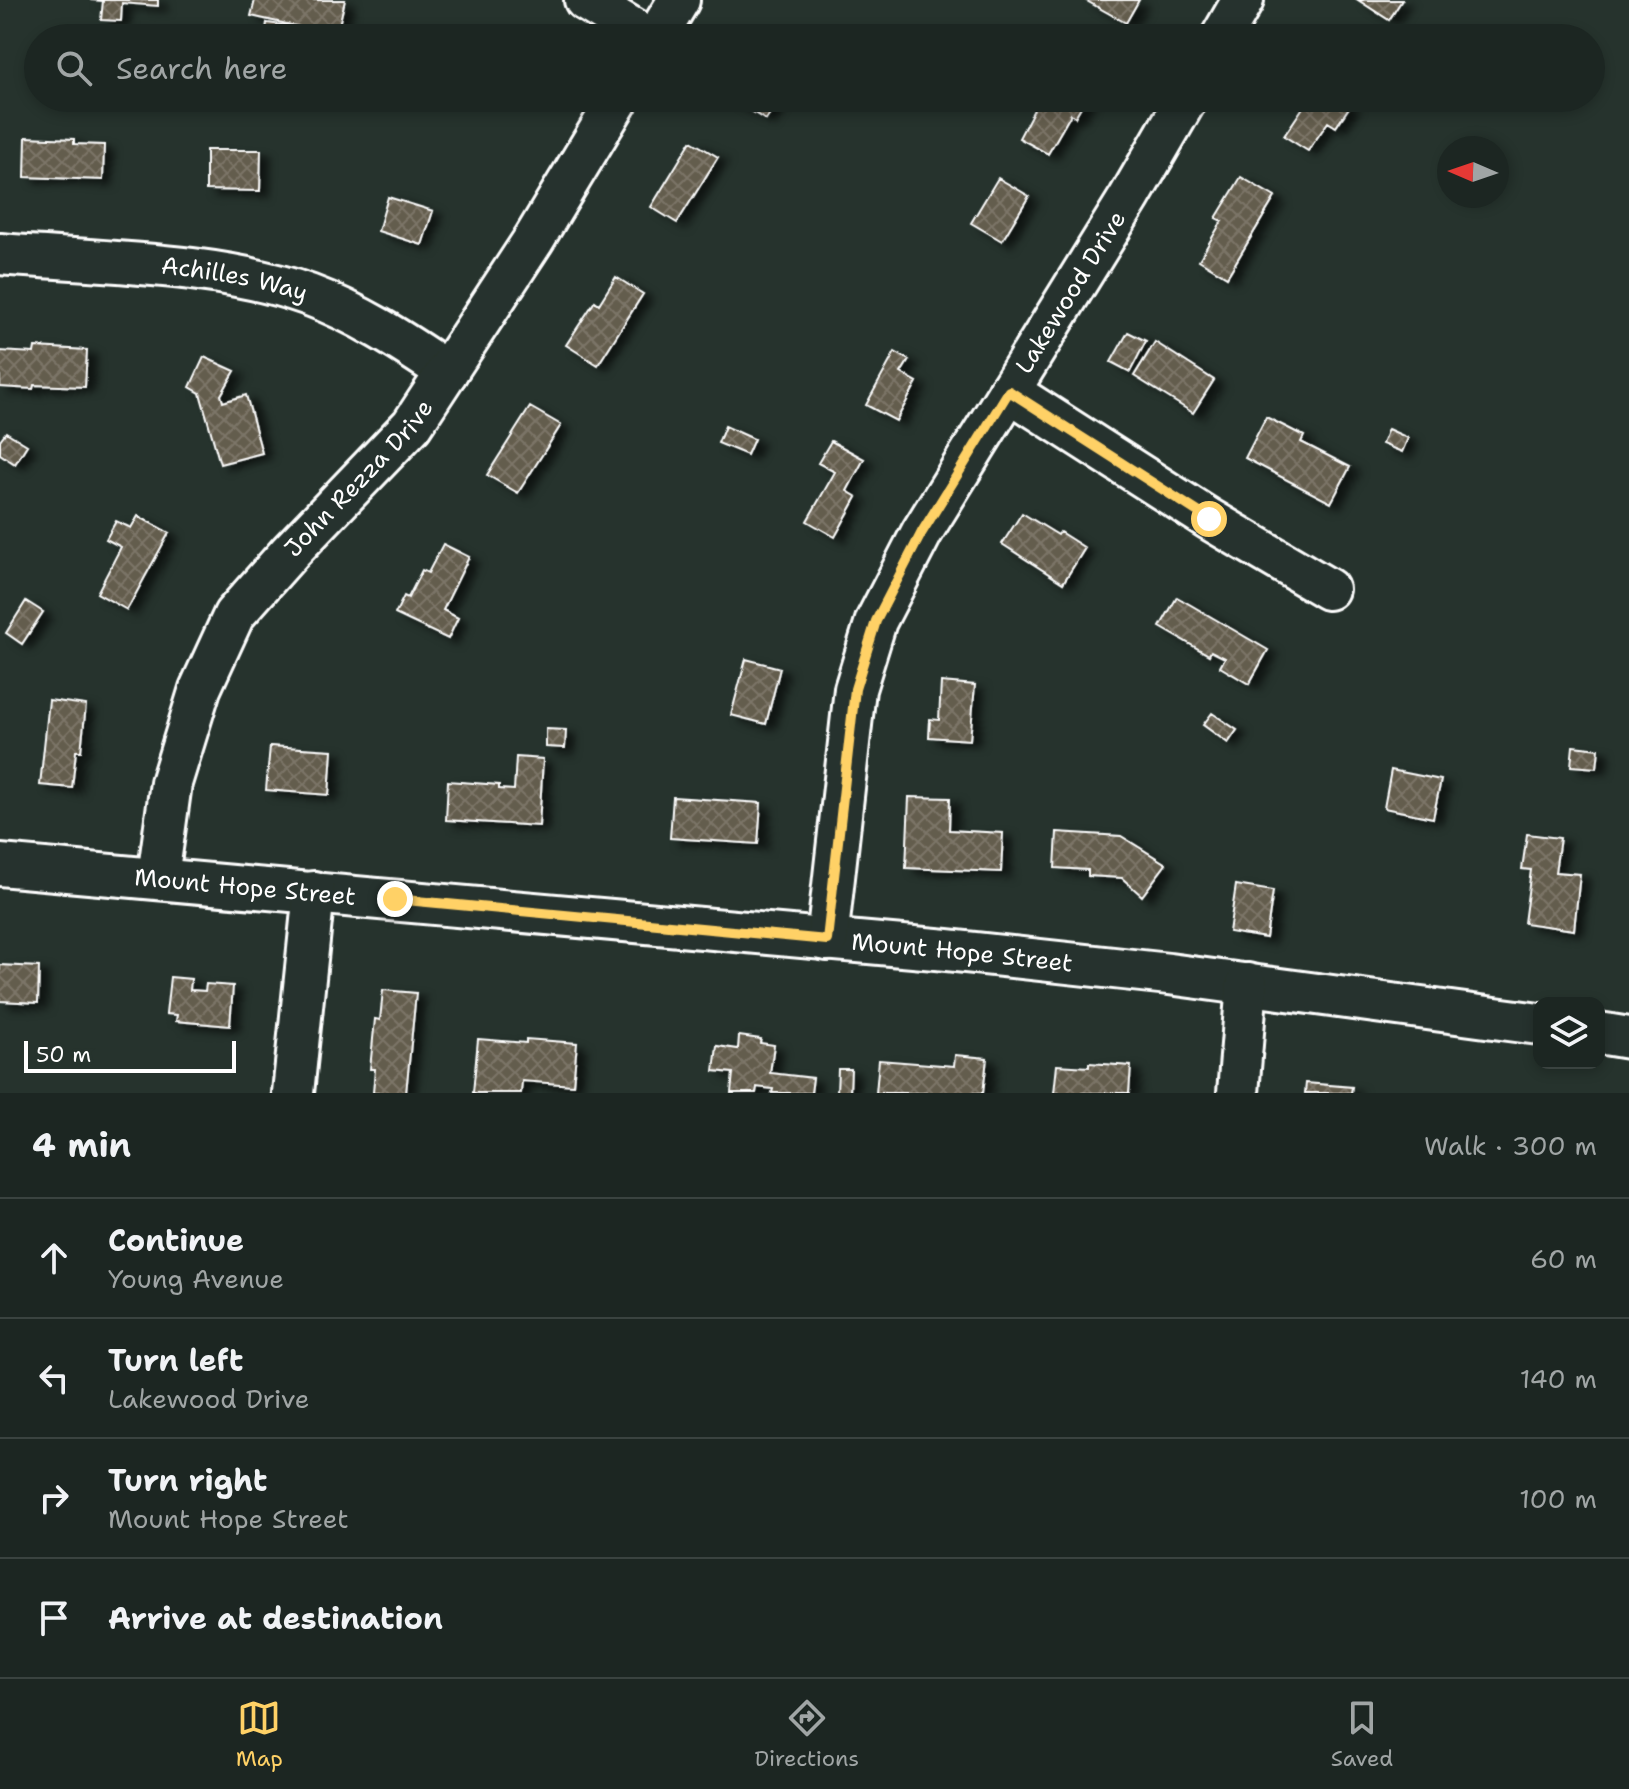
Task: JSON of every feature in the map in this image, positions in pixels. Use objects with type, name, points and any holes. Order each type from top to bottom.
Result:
[{"type":"street","points":[[585,0],[625,24]]},
{"type":"street","points":[[664,24],[679,0]]},
{"type":"street","points":[[1229,24],[1243,0]]},
{"type":"street","name":"John Rezza Drive","points":[[158,877],[171,783],[200,689],[234,615],[412,425],[534,239],[611,112]]},
{"type":"street","name":"Lakewood Drive","points":[[827,940],[855,689],[876,621],[922,532],[1179,112]]},
{"type":"street","name":"Achilles Way","points":[[0,254],[184,269],[258,279],[310,295],[383,330],[447,372]]},
{"type":"street","points":[[1009,391],[1209,519],[1328,589]]},
{"type":"street","name":"Mount Hope Street","points":[[0,865],[947,950],[1247,984],[1533,1023]]},
{"type":"street","points":[[293,1093],[314,892]]},
{"type":"street","points":[[1238,1093],[1247,984]]},
{"type":"street","points":[[1605,1034],[1629,1038]]},
{"type":"building","points":[[90,0],[158,0],[158,6],[122,3],[121,21],[101,20],[103,1]]},
{"type":"building","points":[[255,0],[345,0],[339,24],[287,24],[251,16]]},
{"type":"building","points":[[1085,0],[1139,0],[1126,23]]},
{"type":"building","points":[[1358,0],[1402,0],[1389,20]]},
{"type":"building","points":[[753,112],[771,112],[766,120]]},
{"type":"building","points":[[1033,112],[1078,112],[1075,117],[1071,114],[1048,154],[1019,138]]},
{"type":"building","points":[[1300,112],[1346,112],[1336,127],[1328,122],[1308,151],[1284,136]]},
{"type":"building","points":[[26,137],[74,139],[74,144],[104,145],[103,180],[25,177]]},
{"type":"building","points":[[691,141],[718,157],[677,223],[651,207]]},
{"type":"building","points":[[206,150],[261,150],[260,191],[206,190]]},
{"type":"building","points":[[1241,177],[1275,197],[1227,277],[1199,260],[1222,221],[1216,218]]},
{"type":"building","points":[[998,178],[1029,196],[1002,241],[971,223]]},
{"type":"building","points":[[388,197],[433,211],[422,245],[378,231]]},
{"type":"building","points":[[616,277],[643,294],[598,365],[566,345],[595,301],[599,304]]},
{"type":"building","points":[[1128,332],[1146,341],[1130,372],[1111,362]]},
{"type":"building","points":[[1155,342],[1214,380],[1193,413],[1134,376]]},
{"type":"building","points":[[35,347],[87,350],[85,387],[0,387],[0,351],[34,353]]},
{"type":"building","points":[[895,352],[909,360],[901,373],[917,382],[896,421],[866,405]]},
{"type":"building","points":[[204,357],[235,371],[221,395],[223,402],[246,395],[262,453],[220,464],[200,393],[190,387]]},
{"type":"building","points":[[530,407],[561,425],[518,493],[487,475]]},
{"type":"building","points":[[1266,417],[1304,436],[1301,442],[1350,467],[1331,503],[1245,458]]},
{"type":"building","points":[[725,426],[754,439],[747,455],[718,443]]},
{"type":"building","points":[[1388,429],[1408,438],[1402,452],[1382,444]]},
{"type":"building","points":[[6,432],[27,445],[15,464],[0,454],[0,440]]},
{"type":"building","points":[[831,441],[864,459],[847,491],[857,497],[835,537],[807,521],[835,472],[818,463]]},
{"type":"building","points":[[1022,513],[1085,548],[1063,583],[1002,544]]},
{"type":"building","points":[[138,516],[169,533],[127,610],[97,593],[121,547],[106,539],[116,521],[131,528]]},
{"type":"building","points":[[443,544],[469,557],[443,610],[458,618],[448,639],[395,614],[404,596],[408,598],[422,570],[428,573]]},
{"type":"building","points":[[1177,597],[1268,650],[1249,684],[1220,667],[1225,658],[1211,651],[1209,655],[1160,627]]},
{"type":"building","points":[[26,601],[43,612],[22,644],[6,633]]},
{"type":"building","points":[[746,659],[780,668],[766,724],[731,715]]},
{"type":"building","points":[[941,682],[975,685],[970,740],[929,737],[930,719],[939,720]]},
{"type":"building","points":[[49,700],[86,705],[81,751],[76,751],[72,788],[40,785]]},
{"type":"building","points":[[1212,713],[1237,730],[1228,743],[1203,725]]},
{"type":"building","points":[[546,729],[566,730],[565,748],[546,747]]},
{"type":"building","points":[[270,746],[332,750],[329,795],[266,790]]},
{"type":"building","points":[[1573,746],[1599,749],[1597,768],[1571,766]]},
{"type":"building","points":[[516,757],[543,759],[539,826],[446,820],[448,781],[499,785],[499,789],[514,790]]},
{"type":"building","points":[[1391,770],[1441,780],[1433,818],[1384,808]]},
{"type":"building","points":[[673,797],[761,803],[758,844],[670,838]]},
{"type":"building","points":[[909,797],[950,798],[949,830],[1003,833],[1001,872],[906,868]]},
{"type":"building","points":[[1057,832],[1121,836],[1166,864],[1142,896],[1122,878],[1088,876],[1088,870],[1055,868]]},
{"type":"building","points":[[1527,834],[1560,838],[1555,872],[1580,874],[1574,930],[1524,923],[1531,870],[1522,869]]},
{"type":"building","points":[[1236,885],[1273,891],[1266,938],[1229,932]]},
{"type":"building","points":[[0,965],[39,967],[38,1003],[0,1001]]},
{"type":"building","points":[[170,977],[191,979],[190,990],[205,991],[206,984],[233,986],[230,1026],[176,1021],[177,1015],[166,1014]]},
{"type":"building","points":[[383,990],[416,993],[406,1093],[373,1093],[375,1069],[370,1069],[375,1019],[380,1020]]},
{"type":"building","points":[[739,1036],[761,1039],[760,1043],[774,1045],[770,1073],[813,1078],[811,1093],[772,1093],[773,1089],[757,1087],[756,1093],[731,1093],[733,1073],[714,1071],[717,1046],[738,1049]]},
{"type":"building","points":[[478,1039],[577,1043],[573,1085],[522,1081],[521,1093],[473,1093]]},
{"type":"building","points":[[955,1055],[987,1058],[983,1093],[876,1093],[879,1060],[954,1066]]},
{"type":"building","points":[[1089,1063],[1131,1066],[1129,1093],[1054,1093],[1057,1065],[1089,1067]]},
{"type":"building","points":[[838,1069],[851,1069],[850,1093],[837,1093]]},
{"type":"building","points":[[1306,1083],[1352,1087],[1351,1093],[1305,1093]]},
{"type":"route","points":[[395,899],[827,940],[855,689],[876,621],[922,532],[1009,391],[1209,519]]}]
